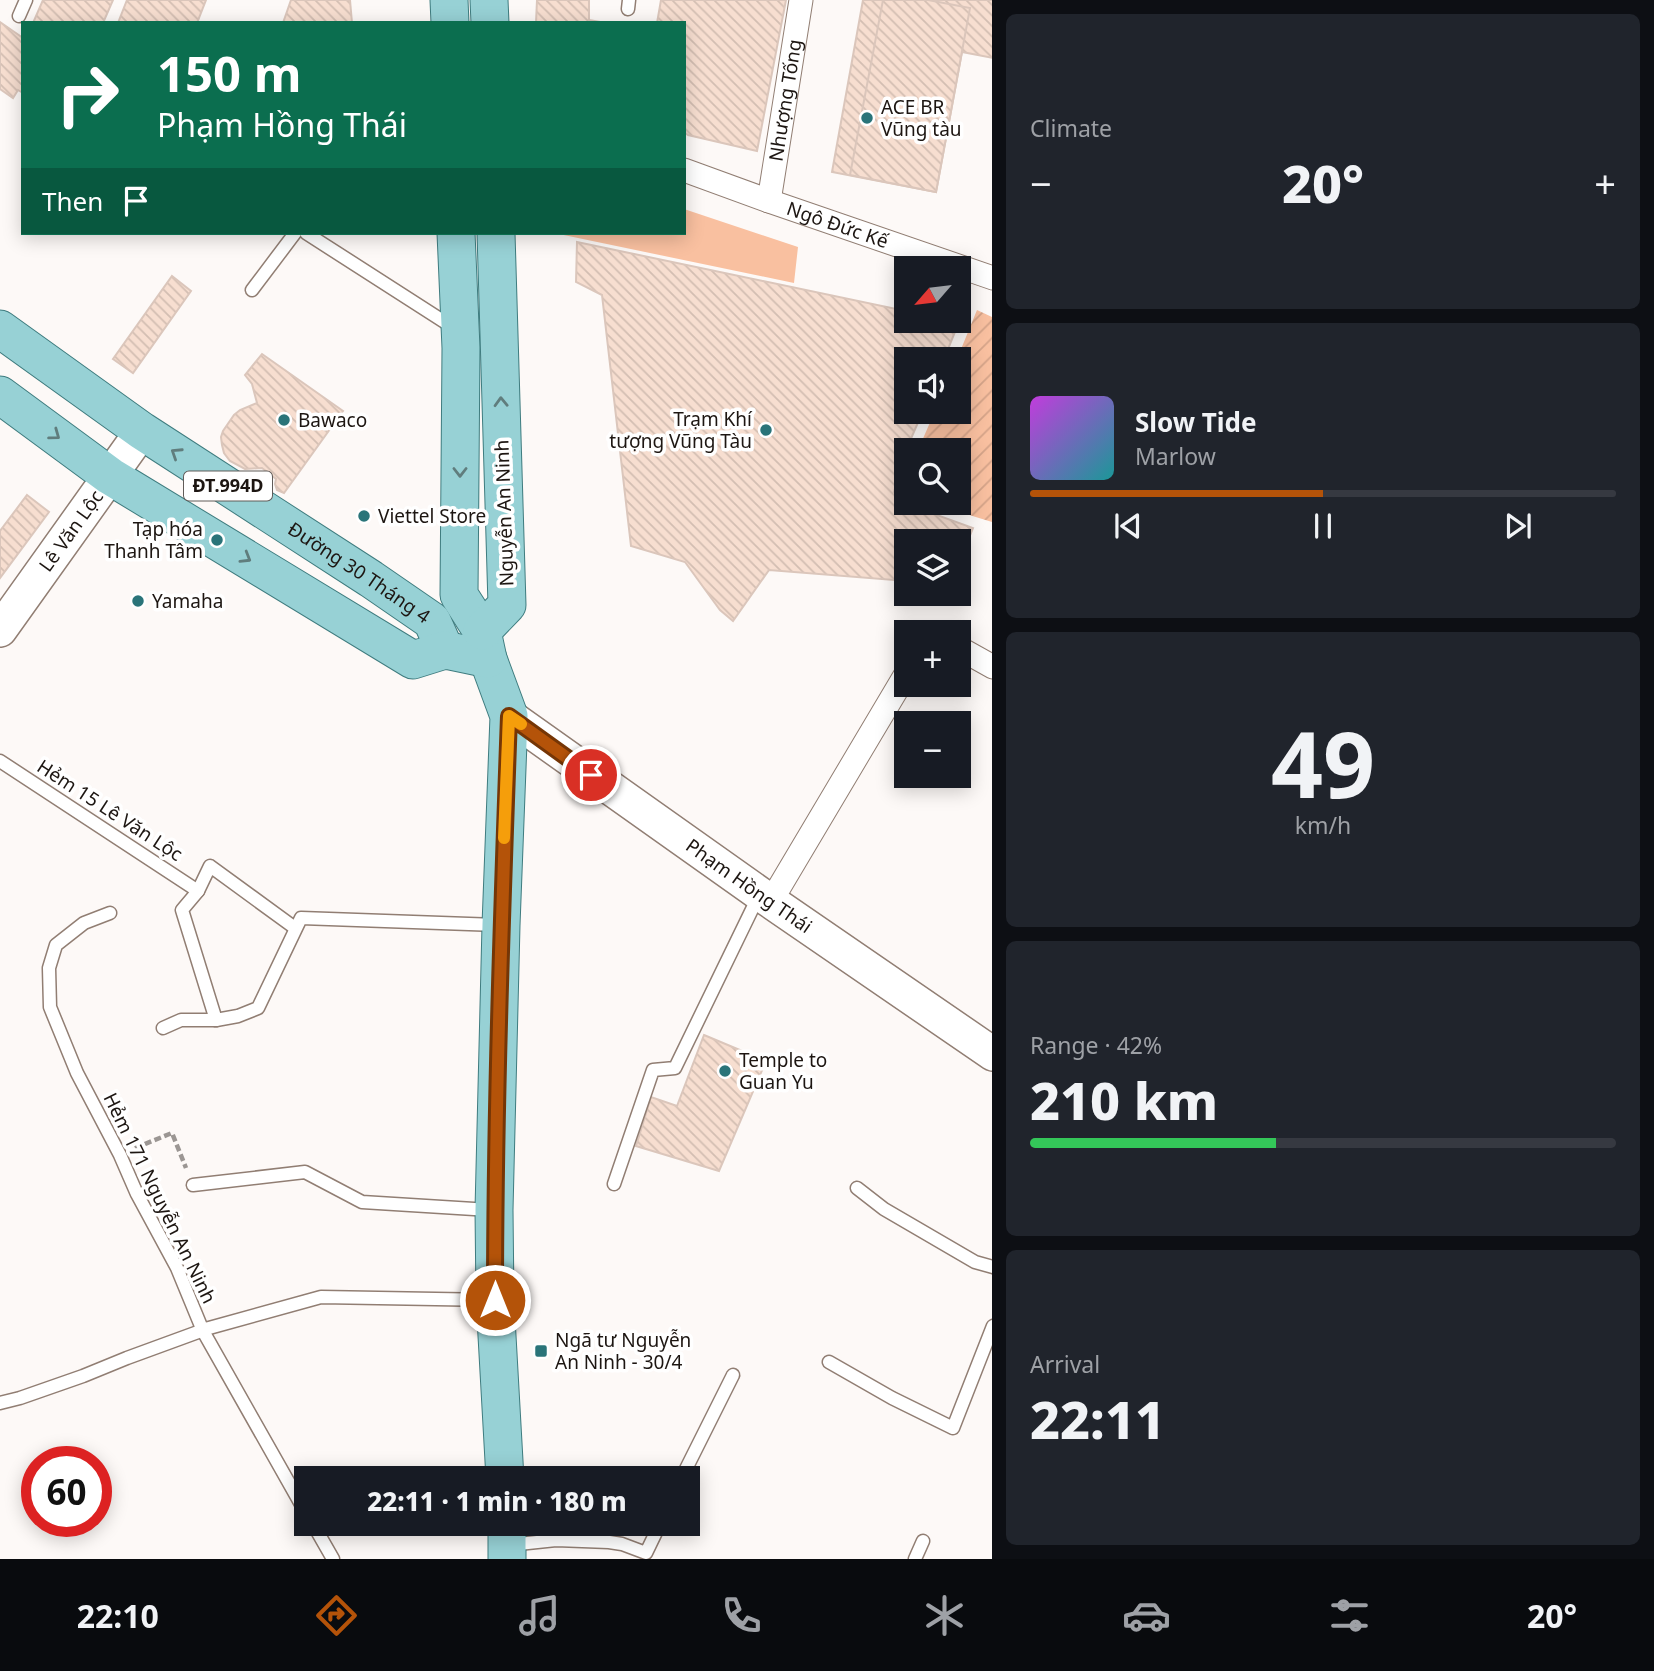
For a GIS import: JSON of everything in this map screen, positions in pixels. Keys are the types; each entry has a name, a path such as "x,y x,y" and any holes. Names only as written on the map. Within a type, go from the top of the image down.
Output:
{"main road":[{"path":"449,0 450,21"},
{"path":"489,0 490,21"},
{"path":"456,235 460,332 459,595 485,645 509,716 494,1210 495,1300 504,1466"},
{"name":"Nguyễn An Ninh","path":"485,645 507,605 496,235"},
{"name":"Đường 30 Tháng 4","path":"0,329 142,431 432,621 445,650 414,660 110,476 0,395"},
{"name":"Lê Văn Lộc","path":"0,630 142,431"},
{"path":"445,650 485,645"},
{"name":"Phạm Hồng Thái","path":"509,716 992,1054"}],"street":[{"name":"Nhượng Tống","path":"769,201 801,0"},
{"name":"Ngô Đức Kế","path":"686,171 992,278"},
{"path":"971,655 992,667"},
{"path":"765,897 894,693"}],"lane":[{"path":"19,16 26,0"},
{"path":"253,290 294,235"},
{"path":"309,235 460,332"},
{"name":"Hẻm 15 Lê Văn Lộc","path":"0,761 198,891"},
{"path":"216,1020 181,909 198,891 210,866 295,928"},
{"path":"614,1184 653,1070 675,1068 765,897"},
{"name":"Hẻm 171 Nguyễn An Ninh","path":"110,913 84,923 56,946 48,968 50,1007 77,1073 177,1268 203,1331 294,1492"},
{"path":"163,1028 181,1020 216,1020 238,1016 258,1008 301,918 501,925"},
{"path":"193,1185 305,1172 362,1202 494,1210"},
{"path":"857,1188 884,1209 975,1262 992,1267"},
{"path":"0,1402 71,1381 203,1331 321,1297 495,1300"},
{"path":"829,1362 892,1398 953,1428 992,1326"},
{"path":"688,1466 733,1375"},
{"path":"320,1536 332,1559"},
{"path":"507,1543 556,1540 609,1542 622,1544 650,1556 656,1536"},
{"path":"915,1559 923,1541"}],"path":[{"path":"120,1155 172,1133 193,1185"}],"shaded area":[{"path":"686,210 798,247 794,283 564,235 686,235"},
{"path":"977,310 992,317 992,522 969,515 971,438 923,438 929,424 971,424 971,347 962,347 968,333 971,333"}],"building":[{"path":"43,0 113,0 104,21 34,21"},
{"path":"127,0 206,0 198,21 119,21"},
{"path":"291,0 350,0 352,21 284,21"},
{"path":"537,0 589,0 589,20 595,21 536,21"},
{"path":"661,0 786,0 757,151 686,134 686,21 657,21"},
{"path":"863,0 992,0 992,58 962,52 936,192 832,172"},
{"path":"883,0 928,0 970,8 936,192 850,175"},
{"path":"0,22 21,37 21,92 18,90 13,98 0,89"},
{"name":"Trạm Khí tượng Vũng Tàu","path":"577,242 894,308 894,333 955,333 949,347 894,347 894,424 917,424 911,438 894,438 894,515 937,515 973,528 971,533 971,529 894,529 894,580 769,570 733,621 720,610 685,562 631,546 602,295 576,282"},
{"path":"172,276 191,291 133,373 113,359"},
{"name":"Bawaco","path":"262,354 343,411 284,493 277,490 276,479 262,468 245,469 230,461 222,445 223,431 234,415 257,403 252,384 245,375"},
{"path":"27,495 49,512 0,578 0,531"},
{"path":"704,1035 766,1061 719,1171 636,1146 651,1097 677,1106"}],"slow traffic":[{"path":"504,838 509,716 521,724"}],"place":[{"name":"ACE BR Vũng tàu","path":"867,118"},
{"name":"Bawaco","path":"284,420"},
{"name":"Trạm Khí tượng Vũng Tàu","path":"766,430"},
{"name":"Viettel Store","path":"364,516"},
{"name":"Tạp hóa Thanh Tâm","path":"217,540"},
{"name":"Yamaha","path":"138,601"},
{"name":"Temple to Guan Yu","path":"725,1071"},
{"name":"Ngã tư Nguyễn An Ninh - 30/4","path":"541,1351"}],"route":[{"path":"495,1300 494,1210 509,716 591,775"}]}
